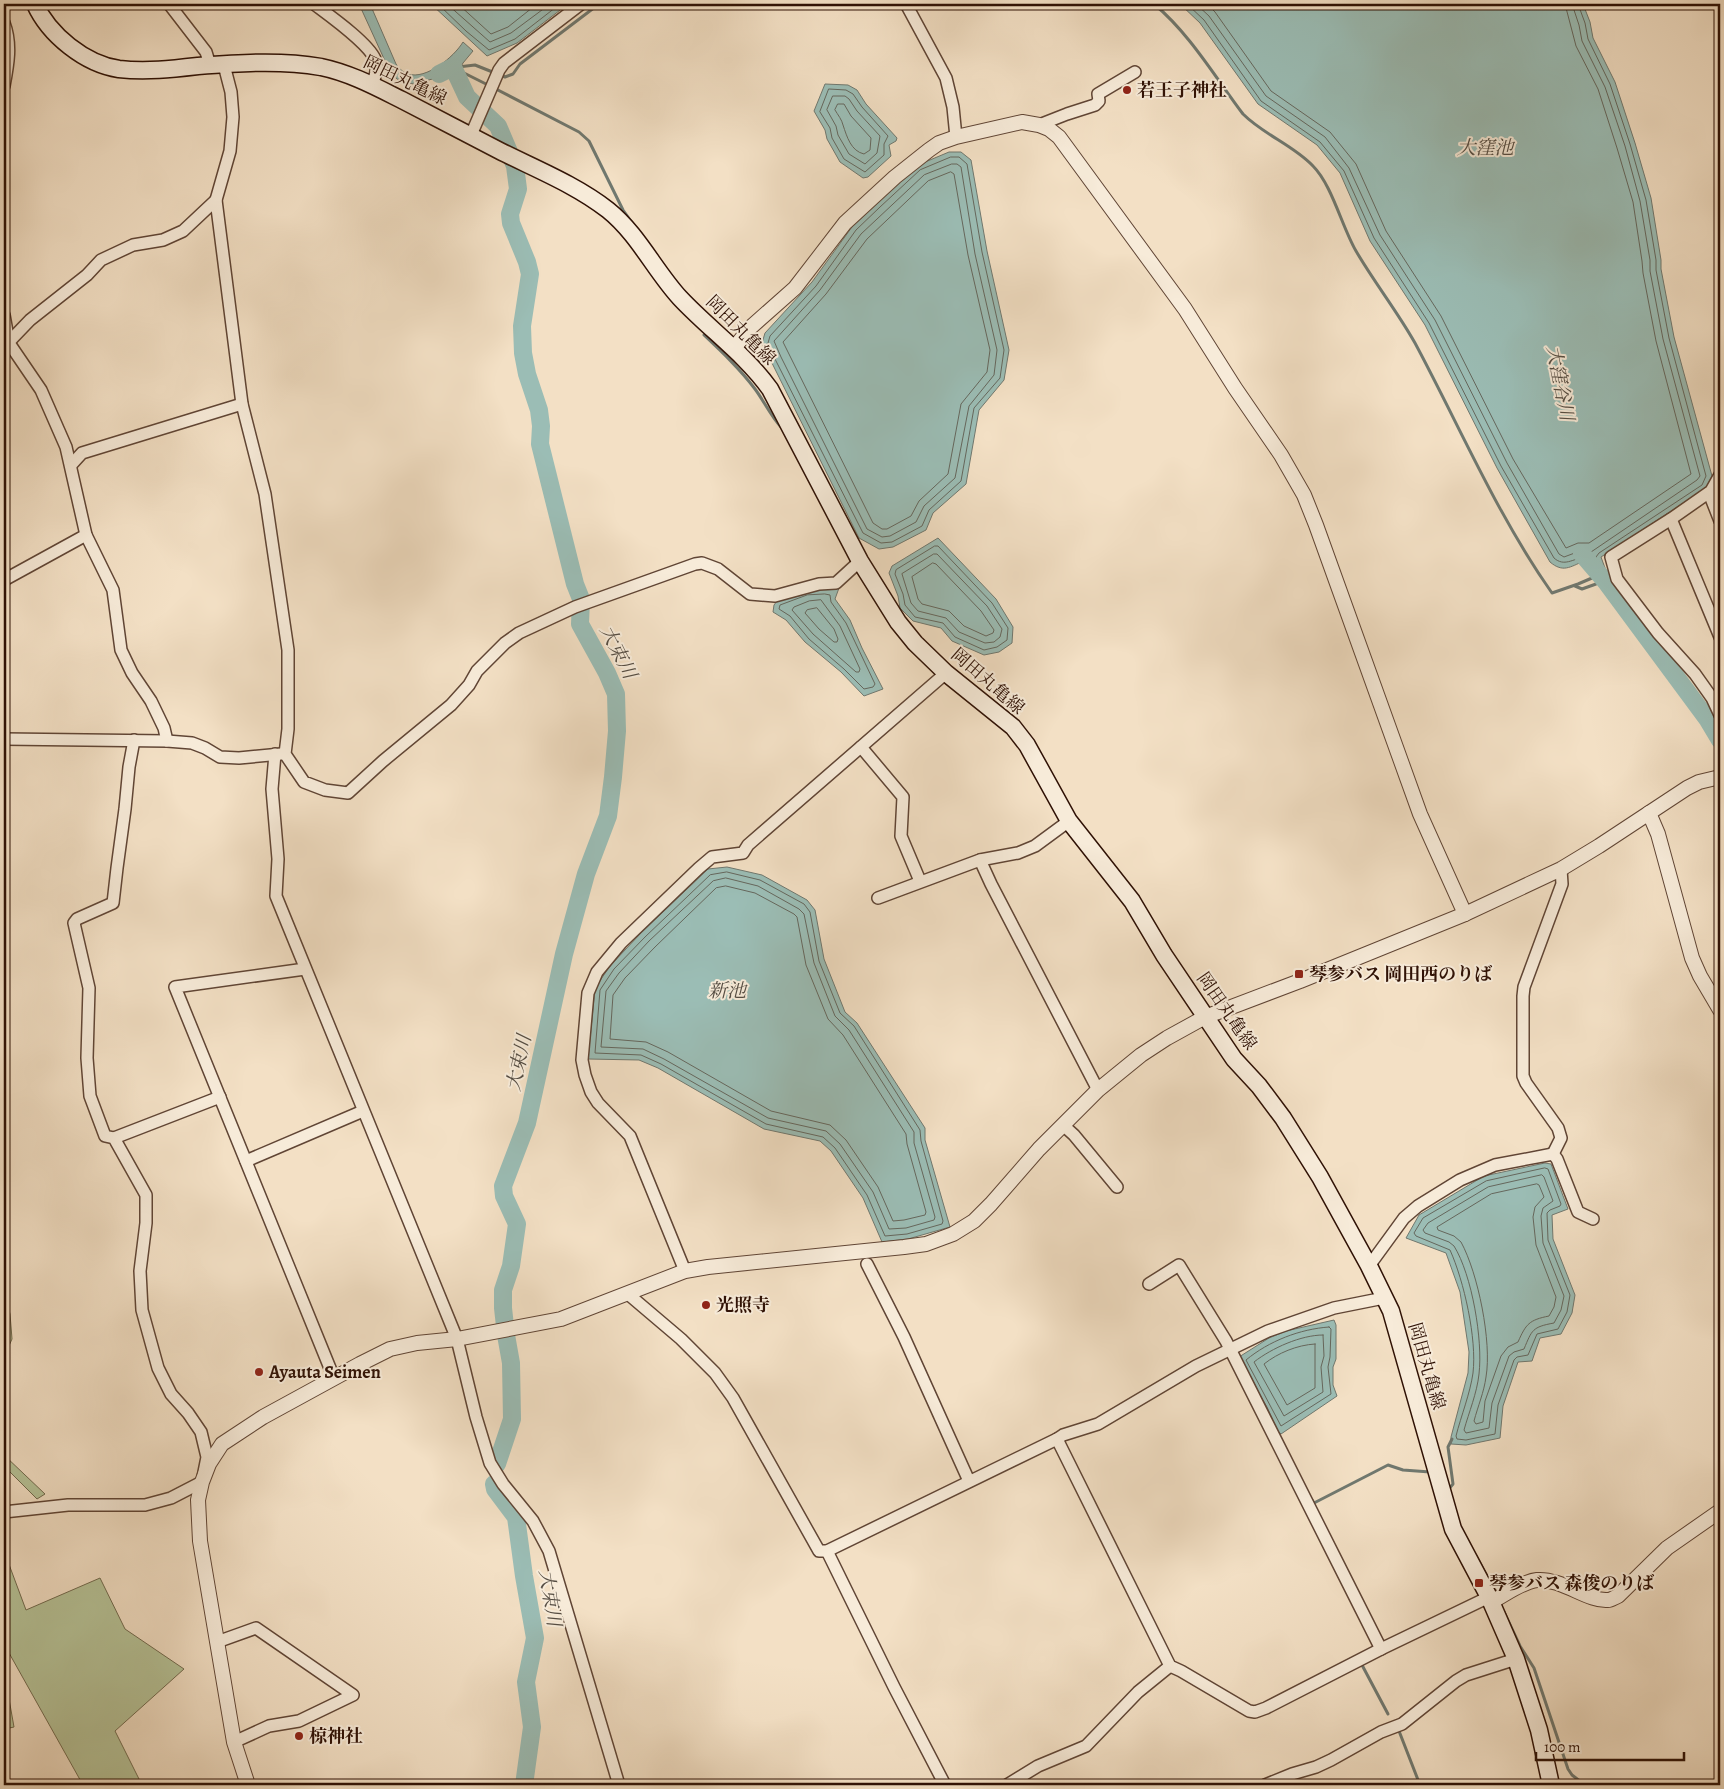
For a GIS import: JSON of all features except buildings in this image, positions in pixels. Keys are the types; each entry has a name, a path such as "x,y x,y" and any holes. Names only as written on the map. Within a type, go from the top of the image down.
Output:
{"main road":[{"name":"岡田丸亀線","path":"35,4 51,28 66,43 84,56 117,69 146,71 273,62 301,64 348,74 471,135 572,188 608,210 633,236 681,299 756,370 770,389 860,561 898,622 915,643 946,673 1013,727 1027,745 1069,821 1132,901 1164,955 1205,1017 1234,1059 1259,1086 1283,1118 1320,1177 1369,1266 1391,1311 1454,1529 1494,1599 1539,1730 1551,1785"}],"street":[{"path":"168,4 217,65 231,92 233,117 230,151 216,200 242,404 266,494 288,650 288,730 272,789 278,859 276,896 457,1339 476,1417 490,1463 502,1484 533,1521 549,1552 619,1785"},
{"path":"314,4 348,30 369,50 376,60 375,77 372,85"},
{"path":"471,135 504,63 581,4"},
{"path":"906,4 946,78 953,107 956,137"},
{"path":"4,23 8,33 9,58 4,86"},
{"path":"1039,125 1095,105 1099,101 1098,94 1135,72"},
{"path":"734,348 750,327 795,288 845,223 895,177 939,143 956,137 1022,122 1049,129 1059,137 1185,309 1235,388 1281,455 1304,495 1320,534 1420,814 1465,914"},
{"path":"6,345 30,320 87,276 101,260 133,245 163,240 183,232 216,200"},
{"path":"4,315 6,345 41,390 66,447 86,534 114,590 121,650 132,673 151,701 164,728 167,741"},
{"path":"71,465 82,453 242,404"},
{"path":"1720,475 1712,491 1611,557 1617,579 1658,633 1695,674 1712,698 1720,715"},
{"path":"1708,493 1720,521"},
{"path":"1671,519 1720,637"},
{"path":"4,580 86,534"},
{"path":"280,754 304,782 324,790 348,793 383,761 451,705 469,685 477,671 505,643 519,633 579,605 695,564 702,563 718,570 750,594 775,596 819,584 836,583 860,561"},
{"path":"685,1271 630,1136 598,1103 591,1092 585,1076 582,1060 588,993 598,972 621,943 699,868 712,857 743,853 748,846 946,673"},
{"path":"4,739 134,740 192,743 205,748 220,758 280,754"},
{"path":"134,740 129,767 114,903 77,919 74,923 89,988 87,1058 90,1096 105,1136 114,1138 220,1097"},
{"path":"861,747 903,797 901,836 920,881"},
{"path":"4,1512 68,1504 145,1505 171,1498 202,1482 209,1464 222,1444 262,1418 390,1348 457,1339 561,1319 685,1271 926,1244 953,1234 974,1221 1039,1149 1098,1090 1141,1055 1167,1038 1205,1017 1465,914 1561,869 1687,788 1699,782 1720,777"},
{"path":"1649,814 1658,834 1692,958 1720,1010"},
{"path":"878,898 980,860 1018,853 1035,846 1069,821"},
{"path":"980,860 1098,1090"},
{"path":"1553,1154 1561,1138 1558,1128 1523,1076 1523,996 1524,987 1562,884 1561,869"},
{"path":"305,969 175,987 334,1378"},
{"path":"246,1161 363,1111"},
{"path":"1063,1125 1074,1135 1117,1187"},
{"path":"114,1138 146,1195 146,1223 140,1271 142,1310 158,1368 171,1394 202,1432 207,1457 198,1500 199,1533 234,1742 248,1785"},
{"path":"1553,1154 1557,1159 1578,1212 1593,1219"},
{"path":"1369,1266 1404,1218 1418,1206 1460,1180 1495,1165 1553,1154"},
{"path":"867,1264 904,1337 969,1481"},
{"path":"1149,1284 1179,1265 1226,1341 1381,1649"},
{"path":"628,1294 681,1339 715,1373 733,1398 819,1550 827,1551 1063,1435 1098,1424 1196,1366 1268,1331 1334,1308 1384,1298"},
{"path":"1057,1439 1170,1666 1182,1671 1249,1712 1255,1712 1274,1704 1381,1649 1535,1580 1561,1584 1598,1600 1609,1600 1618,1596 1672,1544 1720,1511"},
{"path":"827,1551 945,1785"},
{"path":"217,1642 256,1628 353,1695 299,1721 269,1726 234,1742"},
{"path":"1265,1785 1316,1767 1381,1732 1402,1724 1447,1687 1466,1675 1516,1659"},
{"path":"1007,1785 1038,1766 1086,1746 1138,1692 1170,1666"}],"green space":[{"path":"4,1290 10,1314 12,1339 4,1357"},
{"path":"4,1455 45,1494 37,1499 4,1466"},
{"path":"4,1551 26,1610 100,1578 125,1629 184,1669 115,1731 142,1785 83,1785 4,1644"},
{"path":"4,1691 9,1699 14,1727 5,1729"}],"water":[{"path":"359,4 370,4 396,64 408,74 423,74 439,66 463,42 473,51 458,72 414,84 401,82 391,74"},
{"path":"431,4 568,4 517,43 487,56"},
{"name":"大窪池","path":"1180,4 1583,4 1590,22 1593,38 1615,82 1651,198 1661,269 1674,337 1712,476 1706,488 1601,557 1605,568 1591,573 1584,561 1567,568 1559,567 1550,562 1497,468 1425,325 1370,241 1340,173 1317,145 1258,104 1200,23"},
{"path":"825,84 848,85 857,90 866,104 897,138 896,141 889,145 891,156 868,177 863,178 840,162 814,111"},
{"path":"949,152 961,152 971,160 987,251 1009,350 1004,380 979,410 966,484 933,513 926,530 893,547 879,549 859,538 762,343 765,333 812,282 852,227 918,165"},
{"path":"938,538 996,599 1013,627 1012,643 999,652 984,655 952,641 941,628 913,621 900,608 898,596 889,573 892,566"},
{"path":"839,588 835,599 850,620 883,689 864,696 841,672 805,642 786,620 773,612 777,601 806,590"},
{"name":"新池","path":"727,867 762,875 807,900 815,910 824,959 845,1012 857,1023 925,1128 925,1140 950,1227 908,1239 882,1242 863,1198 831,1151 820,1141 764,1129 658,1068 639,1060 588,1059 595,988 610,966 641,933 708,869"},
{"path":"1545,1163 1551,1164 1568,1209 1552,1215 1553,1239 1575,1295 1572,1313 1561,1334 1540,1338 1532,1361 1518,1362 1503,1406 1500,1438 1466,1445 1451,1444 1451,1437 1468,1373 1469,1352 1460,1292 1446,1253 1406,1238 1419,1215 1484,1176"},
{"path":"1334,1320 1336,1325 1336,1359 1333,1367 1333,1385 1337,1396 1281,1434 1277,1430 1267,1407 1239,1357 1269,1338 1286,1331"}],"waterway":[{"path":"458,67 475,65 505,77 513,74 520,64 599,4"},
{"path":"1154,4 1191,42 1243,114 1305,159 1320,174 1356,251 1415,343 1496,502 1552,593 1599,575"},
{"name":"大束川","path":"439,74 453,67 467,97 498,126 515,166 518,189 510,214 511,223 530,274 522,326 523,353 527,374 539,410 541,426 540,444 575,584 581,599 580,624 607,673 616,694 617,731 608,816 586,874 564,954 527,1123 503,1186 504,1196 517,1224 511,1266 503,1290 503,1308 511,1363 512,1419 497,1464"},
{"path":"456,69 488,85"},
{"path":"494,88 579,132 589,141 623,210 633,224"},
{"path":"704,335 731,361 749,382 781,427"},
{"name":"大窪谷川","path":"1582,554 1606,582 1708,720 1720,740"},
{"path":"1575,586 1582,589 1596,584 1599,575"},
{"path":"1448,1490 1453,1484 1448,1447 1452,1439"},
{"path":"1312,1500 1314,1503 1388,1465 1403,1470 1430,1472 1430,1474"},
{"name":"大束川","path":"494,1484 495,1489 516,1517 535,1638 526,1682 532,1727 524,1785"},
{"path":"1476,1556 1497,1595"},
{"path":"1504,1612 1520,1646 1534,1668 1568,1769 1572,1775 1585,1785"},
{"path":"1362,1665 1388,1714"},
{"path":"1399,1731 1420,1785"}],"place":[{"name":"若王子神社","path":"1127,90"},
{"name":"琴参バス 岡田西のりば","path":"1299,974"},
{"name":"光照寺","path":"706,1305"},
{"name":"Ayauta Seimen","path":"259,1372"},
{"name":"琴参バス 森俊のりば","path":"1479,1583"},
{"name":"椋神社","path":"299,1736"}]}
